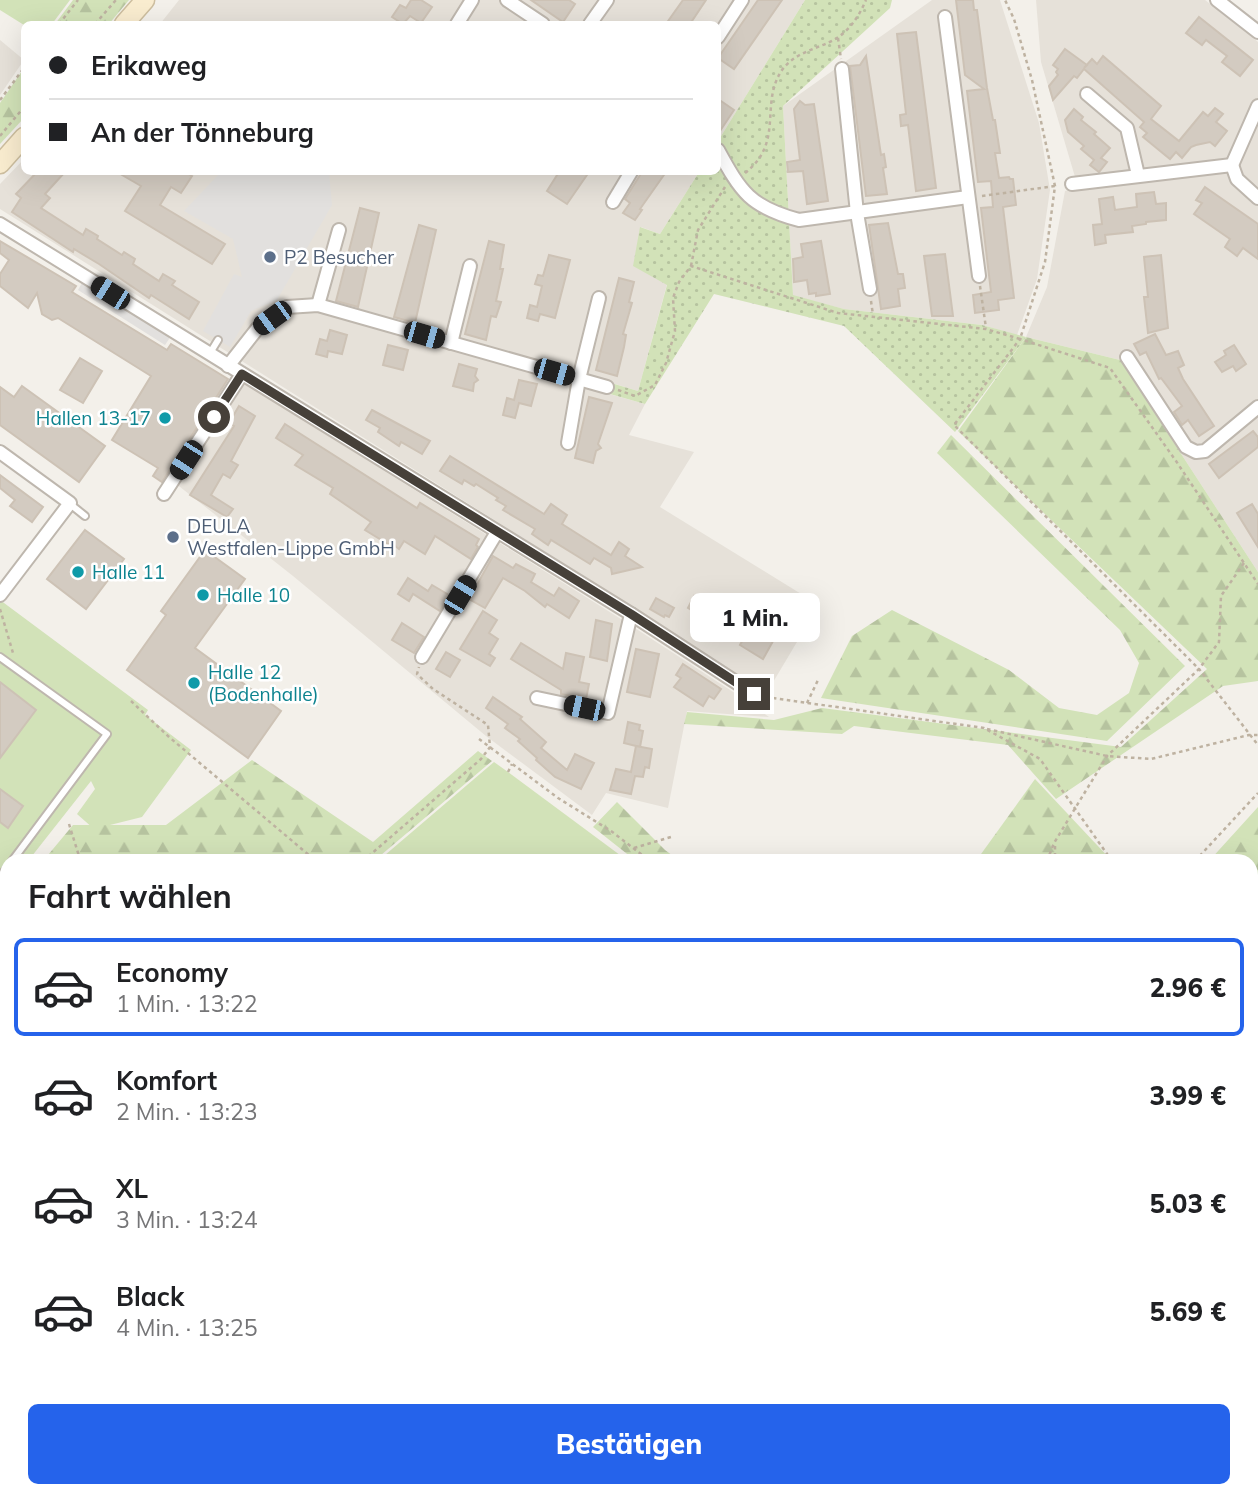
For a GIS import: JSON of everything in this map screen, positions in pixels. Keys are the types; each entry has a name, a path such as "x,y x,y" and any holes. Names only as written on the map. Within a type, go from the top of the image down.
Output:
{"street":[{"path":"127,21 145,0"},
{"path":"459,21 472,0"},
{"path":"507,0 539,21"},
{"path":"592,21 607,0"},
{"path":"721,32 742,0"},
{"path":"1217,0 1258,32"},
{"path":"945,17 979,276"},
{"path":"842,69 857,213 870,289"},
{"path":"1087,94 1127,128 1138,175"},
{"path":"1258,106 1232,165 1237,179 1258,198"},
{"path":"0,164 21,141"},
{"path":"721,155 742,191 755,202 778,214 799,220 968,197"},
{"path":"1072,184 1232,165"},
{"path":"613,202 629,175"},
{"path":"0,224 631,614 754,694"},
{"path":"318,305 339,230"},
{"path":"451,343 470,266"},
{"path":"568,443 579,379 599,298"},
{"path":"228,366 257,329 287,307 318,305 607,387"},
{"path":"1127,357 1186,447 1196,452 1205,451 1258,407"},
{"path":"164,494 242,374"},
{"path":"0,452 70,503 0,595"},
{"path":"422,657 497,532"},
{"path":"537,698 608,713 631,614"}],"lane":[{"path":"209,355 218,340"},
{"path":"70,503 85,516"},
{"path":"0,657 107,734 17,854"}],"path":[{"path":"61,21 78,0"},
{"path":"98,21 116,0"},
{"path":"607,387 635,396 655,385 666,363 675,331 673,298 679,282 691,266 698,230 722,190 752,167 767,144 772,98 782,70 797,56 838,37 858,18 866,0"},
{"path":"1005,0 1014,19 1032,80 1055,186 1045,262 1020,339 954,425 1199,669 1258,745"},
{"path":"838,37 842,69"},
{"path":"0,100 21,72"},
{"path":"0,136 21,111"},
{"path":"968,197 1072,184"},
{"path":"691,266 838,313 986,329 1110,368 1258,584"},
{"path":"979,276 986,329"},
{"path":"1050,854 1107,756 1199,669 1219,642 1221,596 1244,563"},
{"path":"0,609 18,670"},
{"path":"371,854 481,759 490,747 488,725 433,689 417,674 422,657"},
{"path":"807,703 819,678"},
{"path":"754,694 984,728 1107,756 1151,759 1258,735"},
{"path":"131,701 169,737 308,854"},
{"path":"984,728 1040,759 1107,854"},
{"path":"479,739 558,798 641,854"},
{"path":"508,772 512,764"},
{"path":"1201,854 1258,793"},
{"path":"69,824 78,854"},
{"path":"634,848 671,837"},
{"path":"1054,843 1055,854"}],"shaded area":[{"path":"179,0 805,0 721,136 721,21 162,21"},
{"path":"932,0 1000,0 1039,123 1050,190 1037,279 1017,335 982,325 844,309 793,296 783,106"},
{"path":"1036,0 1205,0 1258,42 1258,572 1120,360 1026,337 1047,287 1065,191 1078,187 1041,62"},
{"path":"0,40 21,58 21,64 0,95"},
{"path":"21,162 21,175 697,175 660,234 641,227 667,284 638,391 579,373 577,385 645,404 629,435 694,452 660,507 819,605 766,694 628,604 0,209 0,184"},
{"name":"P2 Besucher","path":"218,175 329,175 332,205 277,300 251,311 230,347 203,331 234,274 242,277 233,239 184,211"},
{"path":"83,281 171,336 165,345 78,290"},
{"path":"242,382 621,619 769,717 687,711 668,808 606,793 592,815 486,736 293,576 175,483"}],"green space":[{"path":"0,0 70,0 54,21 21,21 21,23 0,10"},
{"path":"73,0 129,0 112,21 57,21"},
{"path":"805,0 892,0 890,8 783,106 793,295 844,309 982,325 1026,337 955,432 844,326 714,294 645,404 589,388 591,377 638,391 667,285 633,266 640,227 660,234 697,175 721,175 721,136"},
{"path":"21,72 21,121 0,144 0,103"},
{"path":"1026,337 1120,360 1258,572 1258,681 1223,686 1056,799 1008,745 854,726 842,734 684,724 687,712 774,720 822,708 1121,747 1207,669 958,431"},
{"path":"951,435 1185,666 1107,741 821,698 852,636 892,610 1009,670 1059,708 1097,715 1129,693 1139,663 1120,630 937,453"},
{"path":"0,600 148,710 145,715 191,750 142,817 94,829 77,814 95,789 91,781 34,854 0,854"},
{"path":"478,751 492,761 382,854 49,854 73,825 166,825 252,760 373,842"},
{"path":"494,762 619,854 386,854"},
{"path":"1035,779 1105,854 981,854"},
{"path":"617,802 670,854 627,854 593,827"},
{"path":"1258,807 1258,854 1215,854"}],"building":[{"path":"411,0 421,0 432,7 422,21 410,16 406,21 392,17 400,5 406,8"},
{"path":"531,0 569,0 575,4 562,21"},
{"path":"683,0 706,0 692,21 668,21"},
{"path":"758,0 782,0 734,69 721,60 721,54"},
{"path":"956,0 973,0 974,10 977,10 987,88 1000,153 995,153 999,178 1013,179 1016,205 1003,207 1014,298 998,300 999,310 975,313 973,295 991,292 981,208 993,207 991,181 978,182 967,91 984,89 965,75"},
{"path":"1199,17 1253,60 1240,76 1222,62 1227,56 1206,40 1202,45 1186,33"},
{"path":"916,32 936,188 916,191 908,125 901,126 900,115 906,114 897,34"},
{"path":"1065,49 1087,65 1092,59 1097,64 1103,56 1161,106 1151,119 1179,141 1203,112 1208,116 1215,108 1223,114 1216,122 1227,131 1215,146 1210,142 1196,145 1182,158 1176,152 1170,159 1143,137 1147,133 1140,127 1144,122 1084,69 1077,78 1074,76 1053,100 1049,86 1058,75 1058,69 1053,65"},
{"path":"866,56 881,155 884,154 886,167 883,168 887,194 866,196 850,66 860,65"},
{"path":"721,101 734,110 721,130"},
{"path":"800,101 805,105 814,104 828,201 807,204 803,171 788,172 787,162 800,160 794,109"},
{"path":"1074,109 1083,117 1081,120 1110,148 1101,158 1107,162 1099,172 1090,165 1094,160 1081,149 1084,146 1068,132 1065,120"},
{"path":"34,175 62,175 45,194 50,198 41,208 83,235 86,229 122,255 124,252 135,259 133,264 159,281 163,274 175,281 172,285 199,302 189,319 151,295 149,298 99,264 74,249 73,252 12,212 21,198 16,194"},
{"path":"122,175 192,176 181,193 171,187 160,205 225,244 212,264 125,211 141,186"},
{"path":"557,175 587,175 567,204 547,191"},
{"path":"640,175 664,175 635,220 623,213 630,203 625,199"},
{"path":"1205,187 1258,224 1258,259 1243,248 1237,256 1225,247 1230,239 1194,214 1202,203 1196,200"},
{"path":"1154,192 1156,204 1166,203 1166,220 1132,226 1133,232 1105,235 1106,243 1095,245 1093,225 1102,224 1099,199 1113,197 1115,210 1137,207 1136,194"},
{"path":"360,208 379,213 358,307 336,301"},
{"path":"888,223 898,274 903,274 905,288 898,289 900,306 881,309 869,225"},
{"path":"419,225 436,230 415,323 394,317"},
{"path":"0,241 76,286 72,292 167,350 171,344 228,379 162,482 153,476 158,468 112,440 151,376 58,318 52,320 42,314 37,293 28,308 0,286 0,274 9,260 0,253"},
{"path":"489,241 504,245 500,269 503,269 496,301 501,302 496,317 491,316 486,340 465,334"},
{"path":"821,241 830,294 816,296 816,293 809,294 807,280 794,282 793,259 803,257 801,244"},
{"path":"945,254 953,316 932,316 924,256"},
{"path":"549,255 570,260 555,318 540,314 538,321 527,318 530,305 537,307 542,286 535,284 538,275 543,276"},
{"path":"1161,255 1168,328 1148,333 1144,297 1148,297 1144,257"},
{"path":"619,278 634,282 617,376 596,370"},
{"path":"330,330 347,335 342,354 328,351 327,357 316,354 320,339 327,341"},
{"path":"1155,334 1166,355 1178,351 1184,365 1178,368 1183,379 1214,426 1199,436 1188,420 1182,425 1174,412 1182,406 1161,378 1159,379 1146,352 1140,355 1134,344"},
{"path":"388,345 408,350 403,370 383,365"},
{"path":"1234,345 1246,364 1236,371 1233,366 1222,372 1215,362 1226,355 1224,351"},
{"path":"80,358 102,371 83,403 60,390"},
{"path":"459,364 477,369 475,376 478,380 474,383 473,391 453,386"},
{"path":"519,380 537,384 531,406 519,403 515,418 503,415 507,398 514,400"},
{"path":"22,386 105,446 79,482 0,425 0,387 14,397"},
{"path":"589,397 612,403 598,444 601,448 596,451 593,463 575,458"},
{"path":"239,406 255,416 231,461 238,465 230,478 223,474 211,495 233,509 227,517 190,495 234,426 229,423"},
{"path":"372,410 430,441 422,454 401,442 399,446 378,432 380,428 366,420"},
{"path":"285,424 417,508 420,503 479,539 471,559 435,536 425,554 404,541 399,549 394,545 393,547 365,530 371,522 330,494 333,488 295,465 303,455 276,438"},
{"path":"1253,431 1258,437 1258,447 1219,478 1209,464"},
{"path":"450,456 544,514 551,504 567,515 562,524 611,555 619,542 629,549 625,556 642,567 612,574 611,568 594,558 590,564 551,540 548,545 532,534 535,529 503,510 506,506 496,500 498,498 476,484 474,486 464,480 462,484 440,471"},
{"path":"0,475 43,507 32,522 10,506 15,500 0,488"},
{"path":"1252,504 1258,514 1258,547 1237,513"},
{"name":"Halle 11","path":"85,530 124,559 86,609 47,579"},
{"path":"205,550 245,579 195,648 281,711 248,758 127,670 166,615 161,611"},
{"path":"493,556 513,568 516,564 535,574 531,582 554,596 559,588 579,601 569,618 547,604 545,607 503,578 485,608 469,599"},
{"path":"408,578 428,591 432,585 449,595 440,611 413,594 409,601 398,594"},
{"path":"694,596 712,607 719,597 732,605 717,629 688,608"},
{"path":"656,598 674,608 669,617 650,609"},
{"path":"483,611 497,620 489,633 498,639 489,654 495,658 490,666 460,649"},
{"path":"596,620 612,624 607,661 590,657"},
{"path":"402,623 424,637 414,653 392,640"},
{"path":"750,627 773,641 763,659 740,645"},
{"path":"521,643 563,669 566,653 584,657 579,682 589,684 586,699 561,694 561,690 511,659"},
{"path":"636,649 659,654 650,697 627,692"},
{"path":"446,652 460,660 450,677 436,669"},
{"path":"683,664 721,689 714,699 709,696 703,706 674,687 681,678 676,675"},
{"path":"0,682 36,710 0,758"},
{"path":"493,697 522,717 520,719 546,742 541,748 567,770 575,754 594,763 581,789 555,777 518,741 520,739 505,728 508,724 486,708"},
{"path":"628,722 640,725 639,730 643,731 640,747 624,743"},
{"path":"636,746 652,749 649,768 645,767 643,777 635,776 631,794 610,790 616,769 631,772"},
{"path":"0,789 23,806 8,828 0,822"}],"place":[{"name":"P2 Besucher","path":"270,257"},
{"name":"Hallen 13-17","path":"165,418"},
{"name":"DEULA Westfalen-Lippe GmbH","path":"173,537"},
{"name":"Halle 11","path":"78,572"},
{"name":"Halle 10","path":"203,595"},
{"name":"Halle 12 (Bodenhalle)","path":"194,683"}],"route":[{"path":"214,417 242,374 631,614 754,694"}]}
